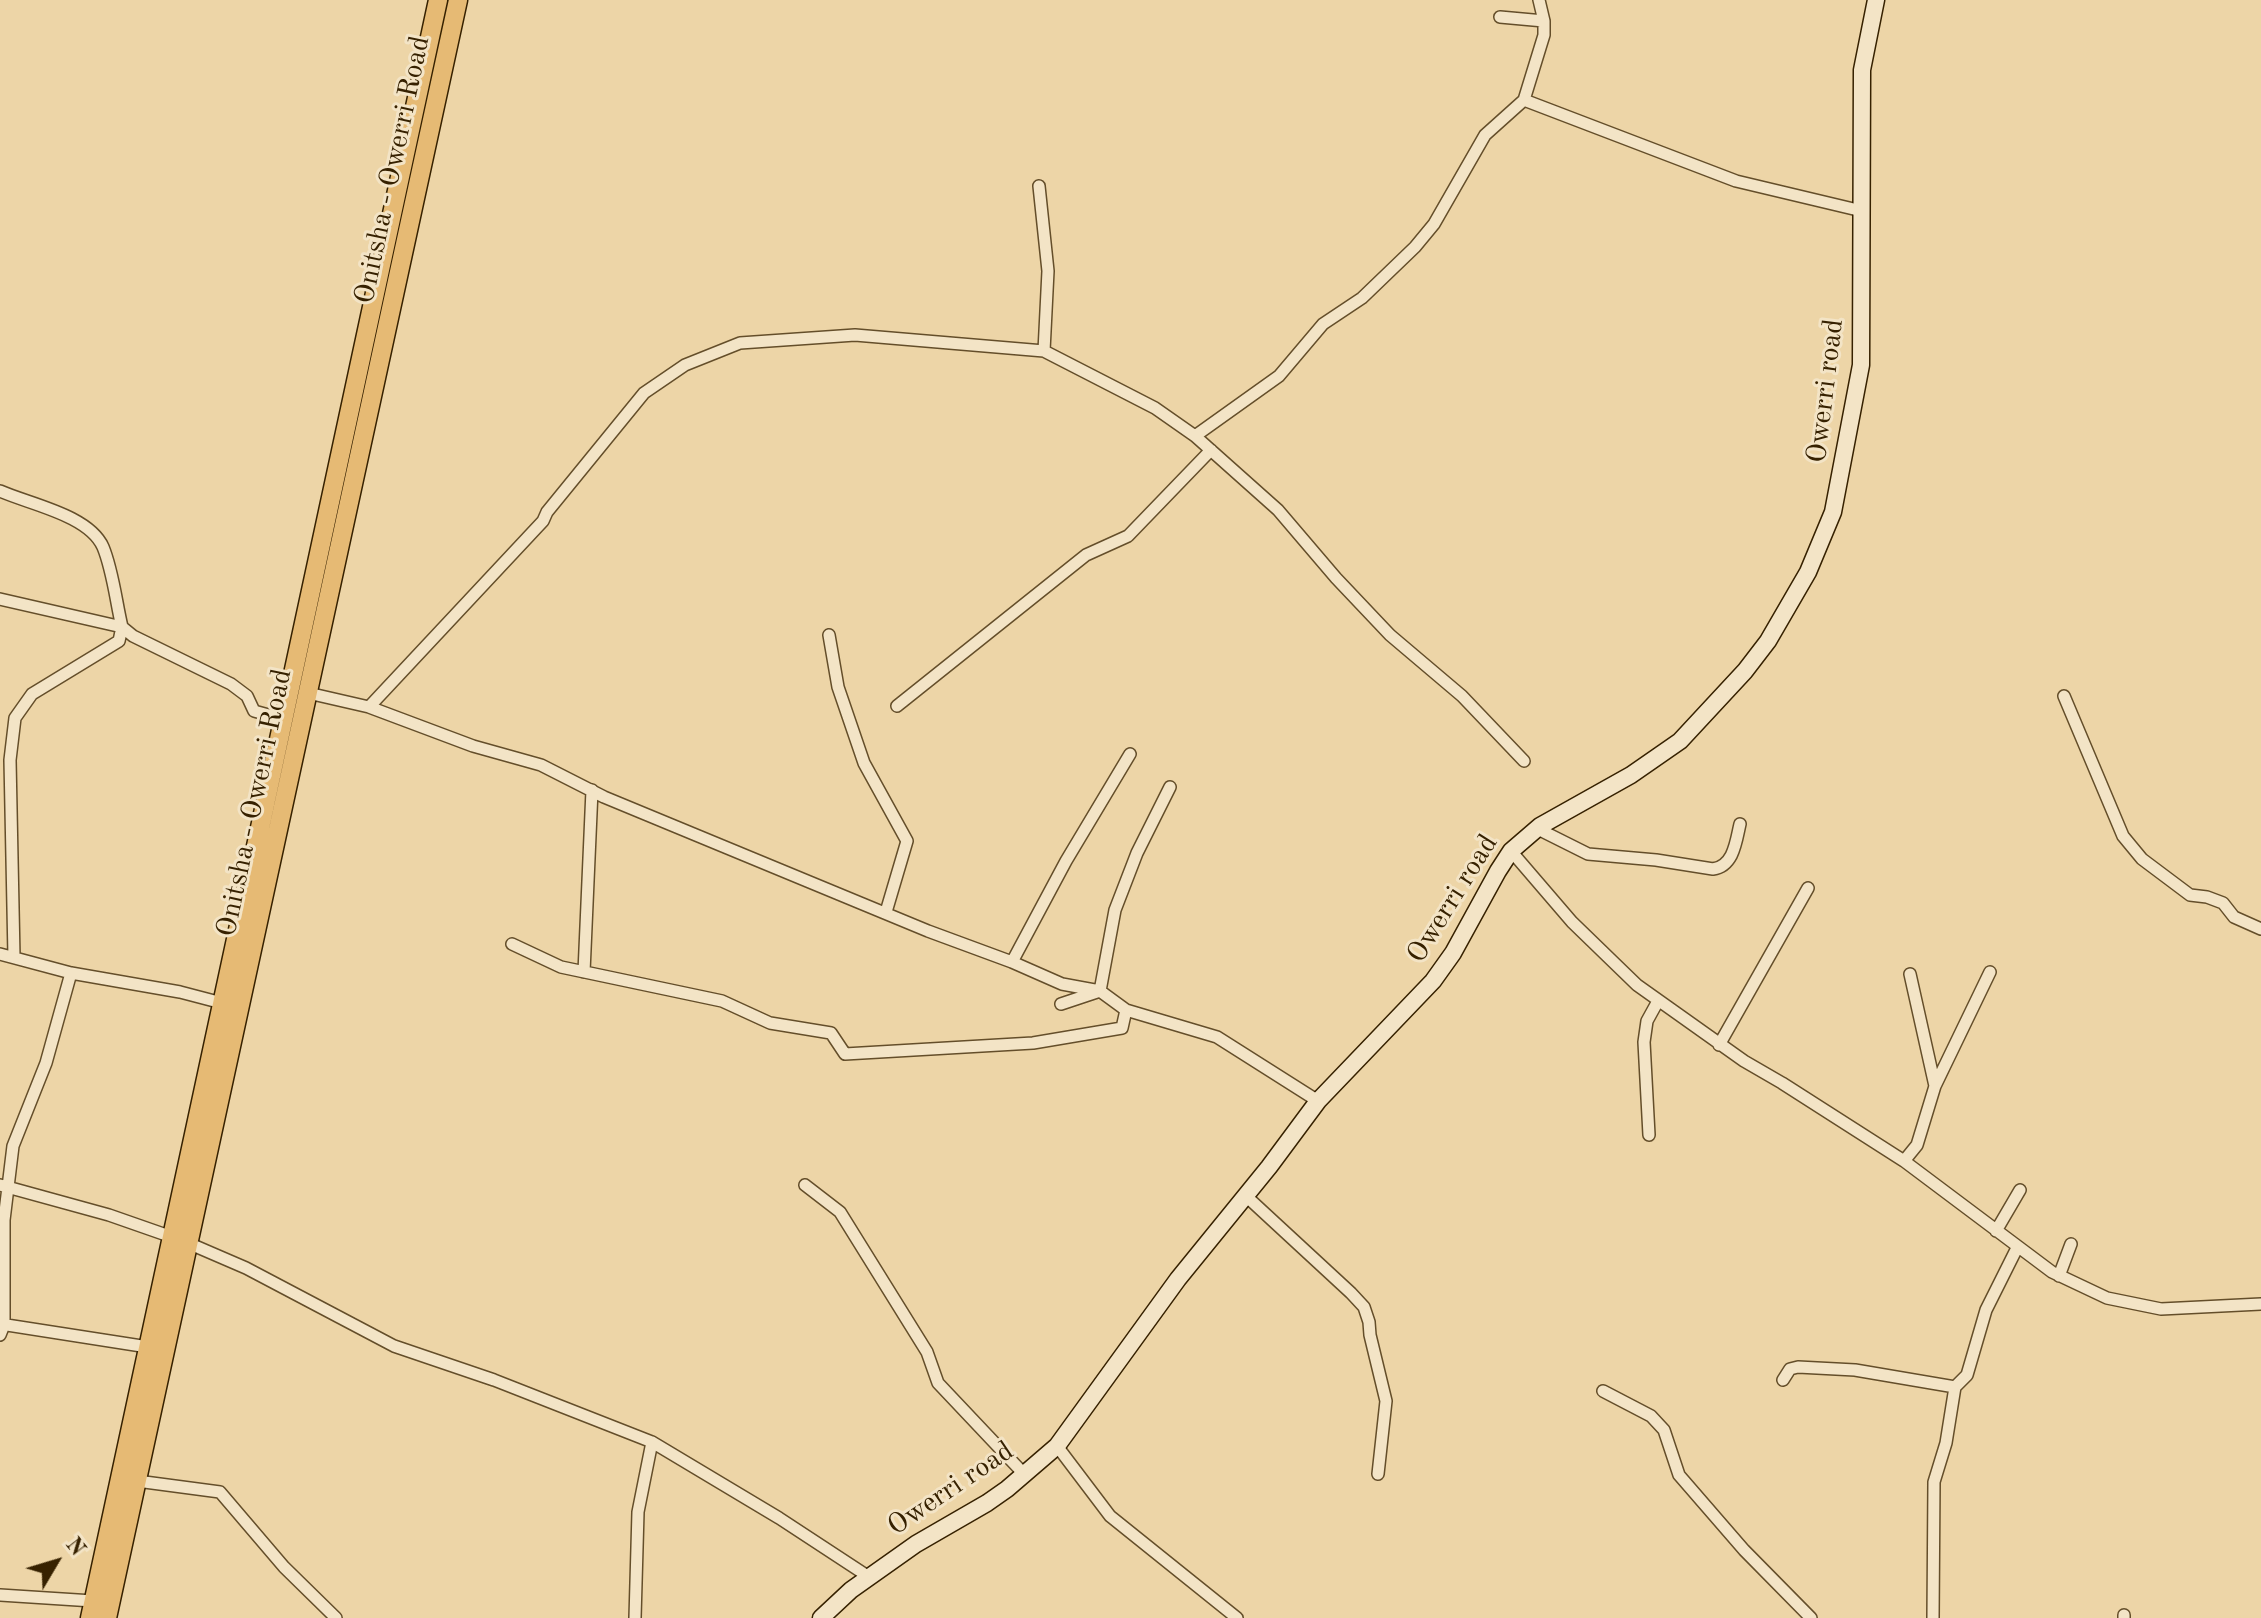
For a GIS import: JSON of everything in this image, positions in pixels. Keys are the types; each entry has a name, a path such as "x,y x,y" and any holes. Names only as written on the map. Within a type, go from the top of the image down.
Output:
{"highway":[{"name":"Onitsha - Owerri Road","path":"107,1618 137,1481 222,1003 438,0"},
{"name":"Onitsha - Owerri Road","path":"92,1610 148,1347 180,1240 308,693 458,0"}],"main road":[{"name":"Owerri road","path":"821,1618 851,1590 916,1544 987,1503 1057,1446 1178,1279 1318,1101 1433,981 1453,953 1511,851 1536,828 1631,775 1680,741 1745,671 1768,641 1808,572 1833,512 1861,365 1862,70 1876,0"}],"street":[{"path":"1195,436 1279,376 1323,324 1362,298 1415,247 1434,224 1485,135 1524,100 1544,35 1539,0"},
{"path":"1500,17 1544,21"},
{"path":"1524,100 1736,181 1862,211"},
{"path":"1039,186 1048,271 1044,351"},
{"path":"369,707 543,521 547,512 644,393 685,365 740,343 855,335 1044,351 1155,408 1195,436 1278,510 1390,635 1462,696 1524,761"},
{"path":"897,706 1086,555 1128,536 1211,450"},
{"path":"0,491 59,513 86,528 102,545 122,627 119,641 32,694 15,718 10,760 14,957"},
{"path":"0,599 122,627 133,636 231,684 247,696 254,711 283,719"},
{"path":"829,635 838,687 864,763 907,841 886,912"},
{"path":"308,693 369,707 473,746 541,765 618,803 928,931 1062,984 1100,991 1126,1010 1217,1037 1318,1101"},
{"path":"2064,696 2123,836 2142,859 2190,895 2223,903 2234,917 2261,929"},
{"path":"1012,962 1066,861 1130,754"},
{"path":"1100,991 1115,910 1137,853 1170,787"},
{"path":"584,972 592,790"},
{"path":"1536,828 1588,854 1713,869 1727,862 1734,849 1740,824"},
{"path":"1511,851 1572,922 1637,985 1719,1045 1904,1161 2017,1248 2059,1276 2107,1298 2161,1309 2261,1304"},
{"path":"1719,1045 1808,888"},
{"path":"512,944 561,967 722,1001 770,1023 831,1033 845,1054 1033,1043 1122,1028 1126,1010"},
{"path":"0,954 71,973 180,992 222,1003"},
{"path":"1904,1161 1917,1145 1935,1086 1990,972"},
{"path":"71,973 46,1063 13,1146 4,1186 1,1328 148,1347"},
{"path":"1910,974 1935,1086"},
{"path":"1061,1004 1100,991"},
{"path":"1649,1135 1644,1042 1647,1021 1658,1001"},
{"path":"805,1185 840,1212 927,1352 938,1383 1024,1474"},
{"path":"4,1186 109,1215 180,1240 246,1268 394,1346 494,1380 652,1442 779,1518 869,1577"},
{"path":"1996,1231 2020,1190"},
{"path":"1246,1196 1364,1307 1386,1401 1378,1474"},
{"path":"2059,1276 2071,1244"},
{"path":"1933,1618 1934,1482 1946,1443 1955,1387 1967,1375 1986,1310 2017,1248"},
{"path":"1783,1380 1790,1369 1798,1367 1855,1370 1955,1387"},
{"path":"1603,1391 1651,1416 1664,1430 1679,1475 1744,1550 1811,1618"},
{"path":"635,1618 638,1512 652,1442"},
{"path":"1057,1446 1110,1516 1237,1618"},
{"path":"137,1481 220,1492 284,1567 336,1618"},
{"path":"0,1595 92,1610"}]}
